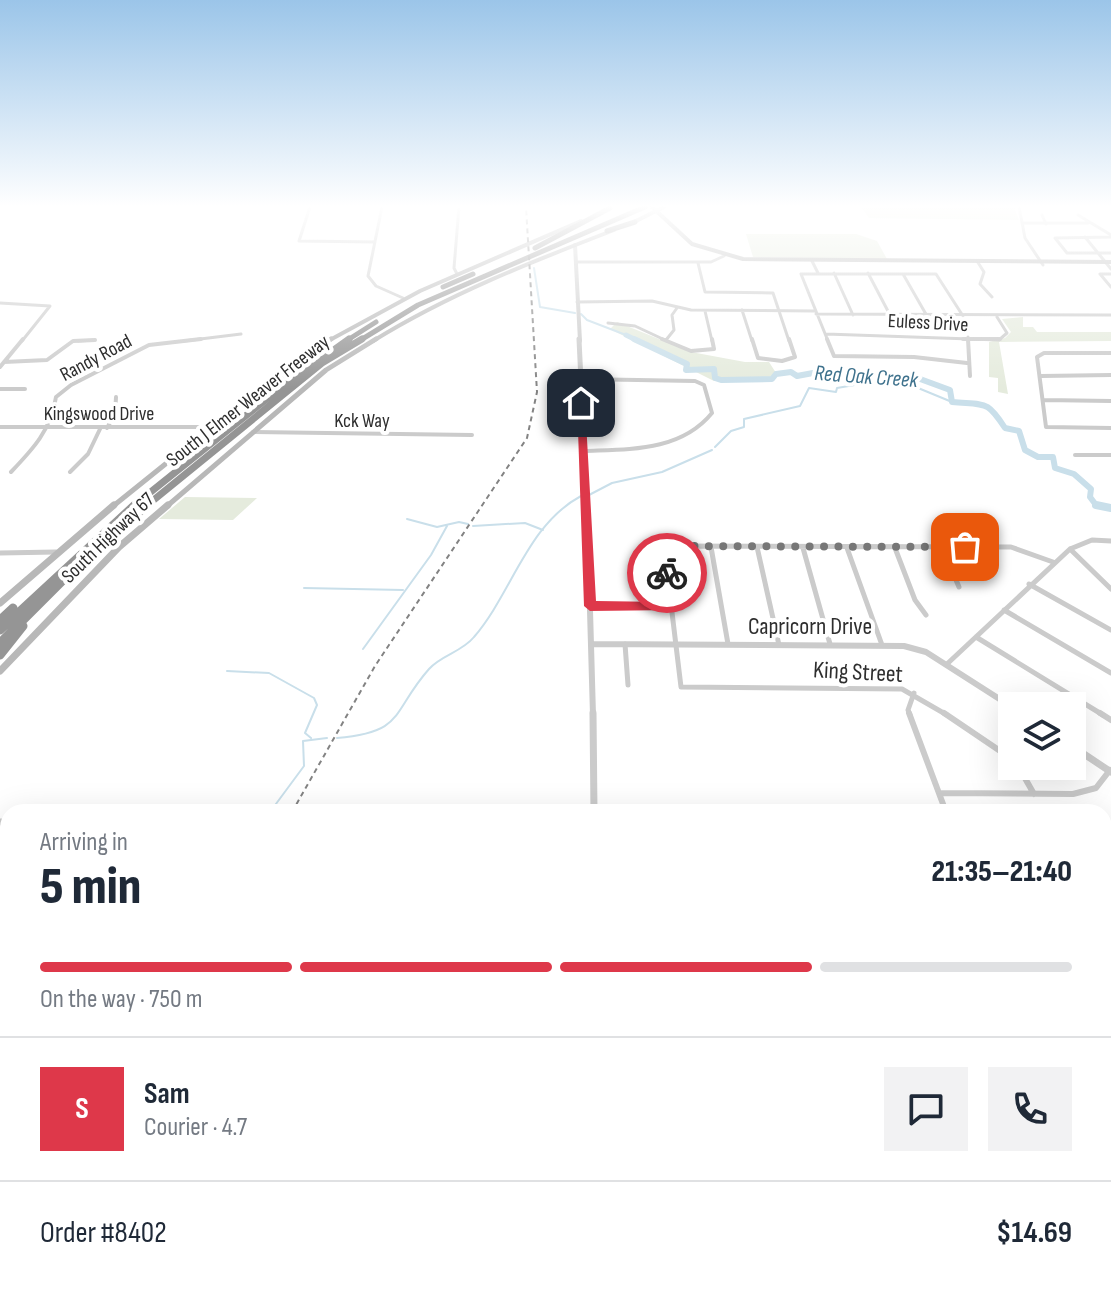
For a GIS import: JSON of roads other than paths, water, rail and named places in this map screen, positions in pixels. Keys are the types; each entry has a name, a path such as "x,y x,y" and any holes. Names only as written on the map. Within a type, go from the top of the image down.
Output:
{"highway":[{"name":"South J Elmer Weaver Freeway","path":"0,630 44,584 117,518 246,413 361,330 432,292 490,268"},
{"name":"South J Elmer Weaver Freeway","path":"0,643 67,576 322,363 418,305 503,268"},
{"path":"247,399 321,351 361,330"},
{"path":"0,655 67,576"},
{"path":"0,620 44,584"}],"main road":[{"name":"South Highway 67","path":"0,603 201,431 214,426 336,335 403,298 472,268"},
{"name":"South Highway 67","path":"0,671 119,547 326,370 397,325 516,268"}],"street":[{"path":"372,268 370,279 403,298"},
{"path":"454,268 457,274"},
{"path":"577,268 592,644 594,804"},
{"path":"699,268 705,292 773,293 795,357 782,361 760,359 755,354 742,310"},
{"path":"815,268 818,273"},
{"path":"919,268 922,274"},
{"path":"982,268 984,272 980,284 992,297"},
{"path":"1107,268 1100,274 1111,287"},
{"path":"834,273 853,315"},
{"path":"868,273 890,315"},
{"path":"963,316 936,274 801,274 834,356 914,357 967,363"},
{"path":"902,274 927,316"},
{"path":"577,302 652,301 705,311 853,315 1111,315"},
{"path":"0,367 49,304 2,305"},
{"path":"666,340 674,330 672,315 677,308"},
{"path":"608,323 627,322 695,352 712,351 705,311"},
{"name":"Euless Drive","path":"826,334 968,337 993,341 1004,338 1007,333 997,317"},
{"name":"Randy Road","path":"11,472 32,454 53,418 53,401 64,389 144,348 241,334"},
{"path":"968,337 970,376"},
{"path":"4,362 47,360 73,341 95,340"},
{"path":"1111,353 1039,354 1037,357 1044,400 1042,420 1046,427 1111,428"},
{"path":"1041,376 1111,375"},
{"path":"580,379 695,381 706,391 710,418 650,450 583,451"},
{"path":"0,389 25,389"},
{"path":"107,428 115,414 116,397"},
{"path":"1044,400 1111,401"},
{"name":"Kingswood Drive","path":"0,427 201,431"},
{"path":"70,472 88,454 100,429"},
{"name":"Kck Way","path":"252,432 472,435"},
{"path":"1075,455 1111,455"},
{"path":"947,664 1029,584 1070,549 1092,540 1111,541"},
{"path":"677,644 664,546 1011,547 1053,562"},
{"path":"711,547 728,644"},
{"path":"757,547 779,645"},
{"path":"942,547 959,587"},
{"path":"803,548 830,644"},
{"path":"847,548 882,645"},
{"path":"895,548 915,600 926,615"},
{"path":"1070,549 1111,589"},
{"path":"0,553 56,552"},
{"path":"1029,584 1111,630"},
{"path":"590,606 672,606"},
{"path":"1004,610 1111,673"},
{"path":"975,637 1111,720"},
{"name":"Capricorn Drive","path":"592,644 882,645 926,652 998,698"},
{"path":"625,644 628,685"},
{"name":"King Street","path":"677,644 681,687 878,687 914,693 998,750"},
{"path":"914,693 908,710 943,804"},
{"path":"939,793 1073,794 1096,788 1111,771 1086,755"},
{"path":"1026,780 1034,794"}],"waterway":[{"name":"Red Oak Creek","path":"534,268 540,307 575,313"},
{"name":"Red Oak Creek","path":"581,314 587,320 626,335"},
{"name":"Red Oak Creek","path":"626,335 634,339"},
{"name":"Red Oak Creek","path":"634,339 687,364 686,370 714,369 715,378 721,380 772,379 776,374 791,372 797,376 813,373 912,376 950,390 952,402 989,408 1005,428 1019,431 1025,450 1038,457 1053,457 1055,468 1074,474 1091,489 1090,497 1096,505 1111,508"},
{"name":"Red Oak Creek","path":"634,339 638,341"},
{"path":"715,447 731,431 744,427 744,419 800,406 809,388 836,392 837,388 878,381 889,387 906,383 952,402"},
{"path":"589,495 612,483 662,472 712,450"},
{"path":"542,530 562,509 581,496"},
{"path":"407,519 437,527 459,522 468,524"},
{"path":"473,526 525,523 542,530"},
{"path":"363,649 431,555 447,526"},
{"path":"337,738 375,731 386,725 429,669 474,637 542,530"},
{"path":"304,588 403,590"},
{"path":"227,671 269,673 314,698 317,705 305,733 311,738"},
{"path":"276,804 304,766 303,741 327,738"}],"railway":[{"path":"297,804 375,666 527,438 537,392 530,268"}]}
